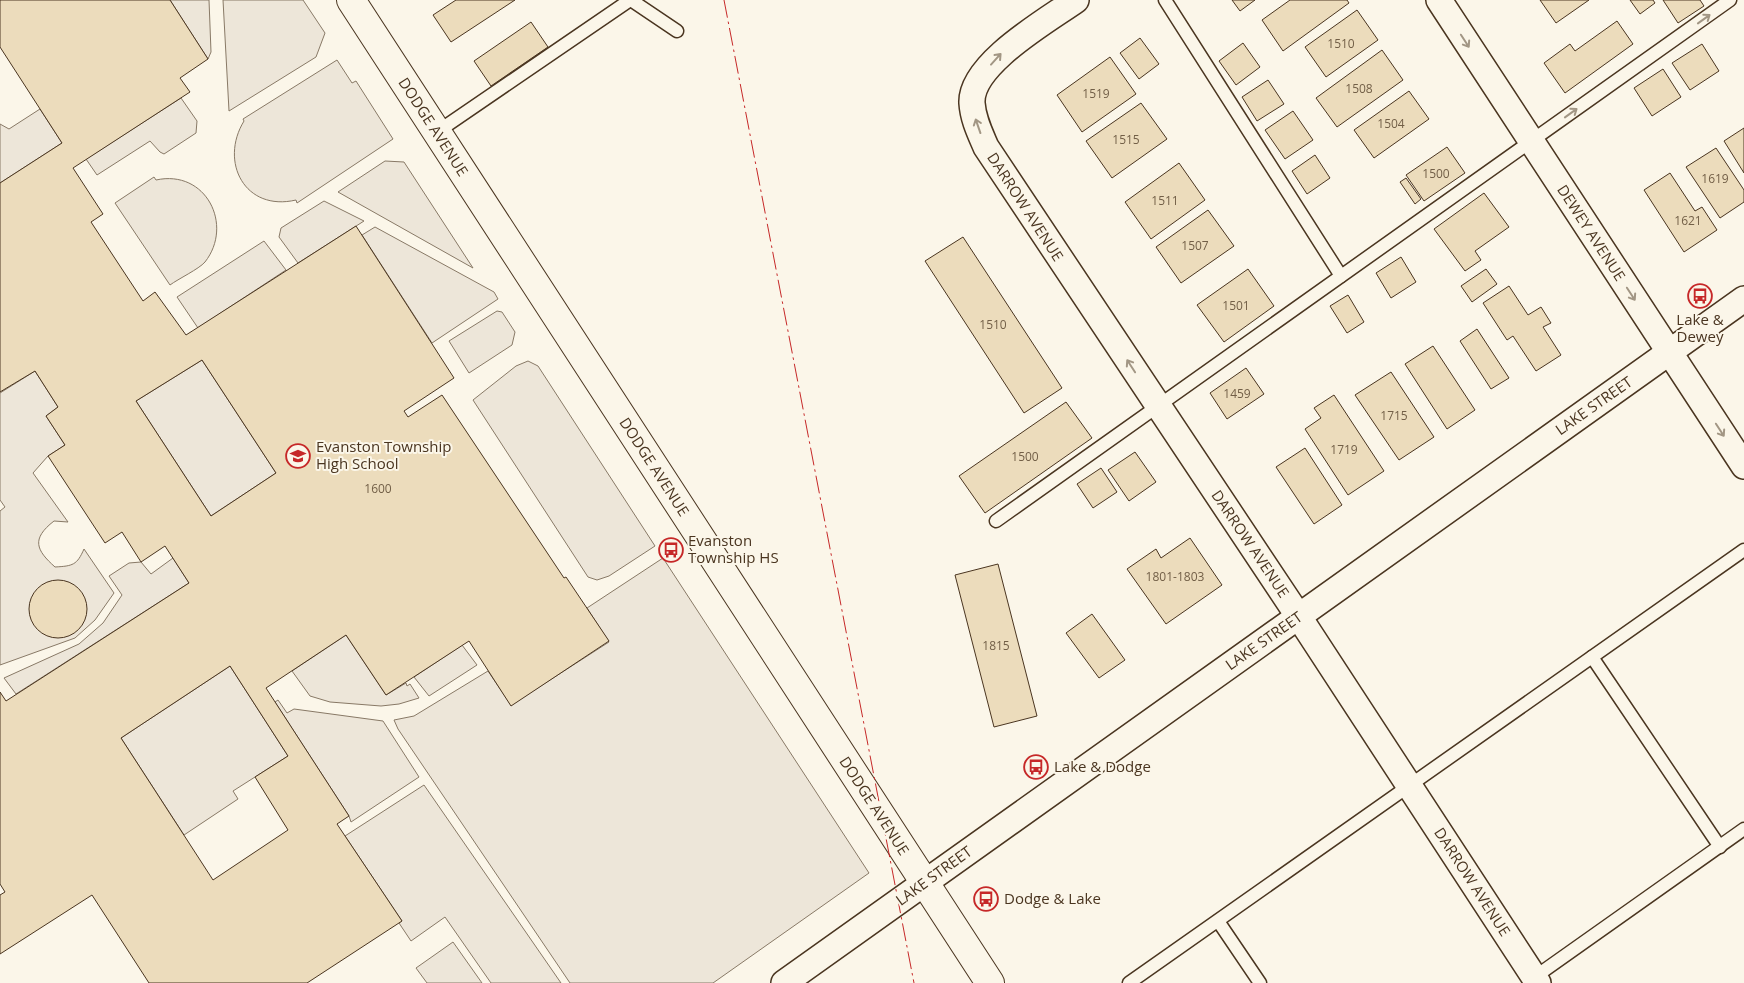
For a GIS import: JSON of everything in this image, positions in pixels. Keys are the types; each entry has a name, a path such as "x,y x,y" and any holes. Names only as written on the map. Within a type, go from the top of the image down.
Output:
{"main road":[{"name":"DODGE AVENUE","path":"351,0 990,983"}],"street":[{"name":"DARROW AVENUE","path":"1076,0 1002,52 982,75 972,101 976,123 986,147 1299,616 1533,981"},
{"name":"DEWEY AVENUE","path":"1439,0 1744,466"},
{"name":"LAKE STREET","path":"784,983 1744,299"}],"lane":[{"path":"437,132 631,0 677,31"},
{"path":"1165,0 1341,276"},
{"path":"996,521 1532,142 1724,2"},
{"path":"1130,983 1744,550"},
{"path":"1592,657 1720,846"},
{"path":"1533,981 1744,829"},
{"path":"1218,921 1260,983"}],"shaded area":[{"path":"170,0 209,0 211,52 208,59"},
{"path":"223,0 303,0 325,33 316,57 229,111"},
{"path":"337,60 352,83 356,81 393,139 297,203 296,200 278,202 263,198 251,191 242,180 236,167 234,152 243,119"},
{"path":"181,98 197,121 196,133 164,154 150,141 97,175 86,159"},
{"path":"40,109 62,143 0,183 0,124 9,129"},
{"path":"385,161 404,162 473,268 338,192"},
{"path":"154,177 156,180 174,179 189,183 201,191 210,203 215,217 217,232 213,247 205,262 170,285 115,203"},
{"path":"324,201 364,221 298,263 279,237 281,228"},
{"path":"375,227 494,292 498,299 432,343 362,235"},
{"path":"264,241 286,270 198,328 177,297"},
{"path":"497,311 502,312 515,332 512,345 469,373 449,341"},
{"path":"202,360 276,473 211,516 136,401"},
{"path":"528,361 538,366 655,546 609,576 597,580 588,577 473,400 516,366"},
{"path":"35,371 58,407 46,416 65,445 48,456 33,473 68,522 54,521 47,527 39,539 40,550 55,567 74,564 84,549 114,593 95,620 75,638 0,665 0,511 5,507 0,500 0,393"},
{"path":"173,558 189,583 16,694 4,678 79,644 103,623 122,595 109,576 129,563 141,562 151,574"},
{"path":"663,558 869,873 713,983 570,983 398,729 394,720 414,716 488,671 511,705 609,642 587,608"},
{"path":"346,635 386,695 406,683 407,686 410,684 419,698 399,704 381,706 330,702 310,696 292,671"},
{"path":"462,645 477,665 429,696 414,677"},
{"path":"230,666 288,756 233,791 238,799 184,835 121,738"},
{"path":"278,700 287,713 294,709 383,721 419,777 351,822 349,816 275,702"},
{"path":"424,785 561,983 491,983 445,917 411,941 399,923 402,921 345,836"},
{"path":"453,942 482,983 427,983 416,968"}],"building":[{"name":"Evanston Township High School","path":"0,0 170,0 208,59 180,78 190,92 73,168 103,214 91,222 143,301 155,292 186,335 356,226 454,378 404,411 408,417 442,395 564,578 566,577 609,641 511,706 469,641 386,695 346,635 266,688 349,816 337,824 402,921 307,983 149,983 92,895 0,954 0,895 5,892 0,884 0,692 6,701 189,583 165,546 141,562 122,532 105,543 48,456 65,445 46,416 58,407 35,371 0,392 0,183 62,143 0,47","holes":["202,360 276,473 211,516 136,401","230,666 288,756 255,777 288,830 213,880 121,738"]},
{"path":"456,0 515,0 451,42 433,15"},
{"path":"1232,0 1255,0 1240,11"},
{"path":"1290,0 1347,0 1349,3 1283,51 1262,20"},
{"path":"1540,0 1589,0 1556,23"},
{"path":"1630,0 1653,0 1655,3 1640,14"},
{"path":"1663,0 1700,0 1704,6 1678,23"},
{"path":"1357,10 1378,40 1326,77 1305,47"},
{"path":"1617,21 1633,44 1565,93 1544,63 1570,44 1575,51"},
{"path":"531,22 548,47 491,86 474,61"},
{"path":"1140,38 1159,64 1139,79 1120,53"},
{"path":"1243,43 1260,67 1236,85 1219,61"},
{"path":"1702,44 1719,71 1690,90 1672,63"},
{"path":"1382,50 1403,80 1337,127 1316,98"},
{"path":"1110,57 1136,94 1082,132 1057,95"},
{"path":"1663,69 1681,97 1652,116 1634,88"},
{"path":"1268,80 1284,104 1257,121 1242,97"},
{"path":"1409,91 1429,119 1374,158 1354,130"},
{"path":"1141,103 1167,139 1112,178 1086,141"},
{"path":"1293,111 1313,140 1285,159 1265,130"},
{"path":"1744,128 1744,173 1724,141"},
{"path":"1447,147 1465,173 1424,201 1406,175"},
{"path":"1716,148 1744,190 1744,202 1720,218 1686,167"},
{"path":"1315,155 1330,178 1307,194 1292,171"},
{"path":"1179,163 1205,200 1151,239 1125,202"},
{"path":"1670,173 1695,211 1702,207 1717,230 1684,252 1644,190"},
{"path":"1406,178 1421,199 1415,204 1400,182"},
{"path":"1484,193 1509,227 1475,251 1481,260 1465,271 1434,229"},
{"path":"1208,210 1234,246 1181,283 1156,247"},
{"path":"963,237 1062,388 1024,413 925,261"},
{"path":"1401,257 1416,282 1391,298 1376,273"},
{"path":"1248,269 1274,306 1224,342 1197,305"},
{"path":"1486,269 1497,284 1472,302 1461,286"},
{"path":"1509,286 1528,315 1541,307 1551,323 1543,327 1561,355 1536,371 1513,336 1507,340 1483,303"},
{"path":"1348,295 1364,322 1347,333 1330,306"},
{"path":"1477,329 1509,378 1491,389 1460,341"},
{"path":"1433,346 1475,410 1447,429 1405,364"},
{"path":"1246,368 1264,394 1227,419 1210,393"},
{"path":"1391,372 1434,437 1399,460 1355,395"},
{"path":"1334,395 1384,471 1348,495 1305,429 1321,418 1314,408"},
{"path":"1066,402 1092,438 985,513 959,476"},
{"path":"1305,448 1342,505 1314,524 1276,467"},
{"path":"1135,452 1156,482 1129,501 1108,470"},
{"path":"1101,468 1117,492 1093,508 1077,484"},
{"path":"1190,538 1222,585 1166,624 1127,569 1156,549 1161,558"},
{"path":"998,564 1037,716 994,727 955,575"},
{"path":"58,580 74,585 82,593 87,609 82,625 74,633 58,638 42,633 34,625 29,609 34,593 42,585"},
{"path":"1092,614 1125,660 1099,678 1066,633"}],"power":[{"path":"724,0 914,983"}],"place":[{"name":"Lake & Dewey","path":"1700,296"},
{"name":"Evanston Township High School","path":"298,456"},
{"name":"Evanston Township HS","path":"671,550"},
{"name":"Lake & Dodge","path":"1036,767"},
{"name":"Dodge & Lake","path":"986,899"}]}
